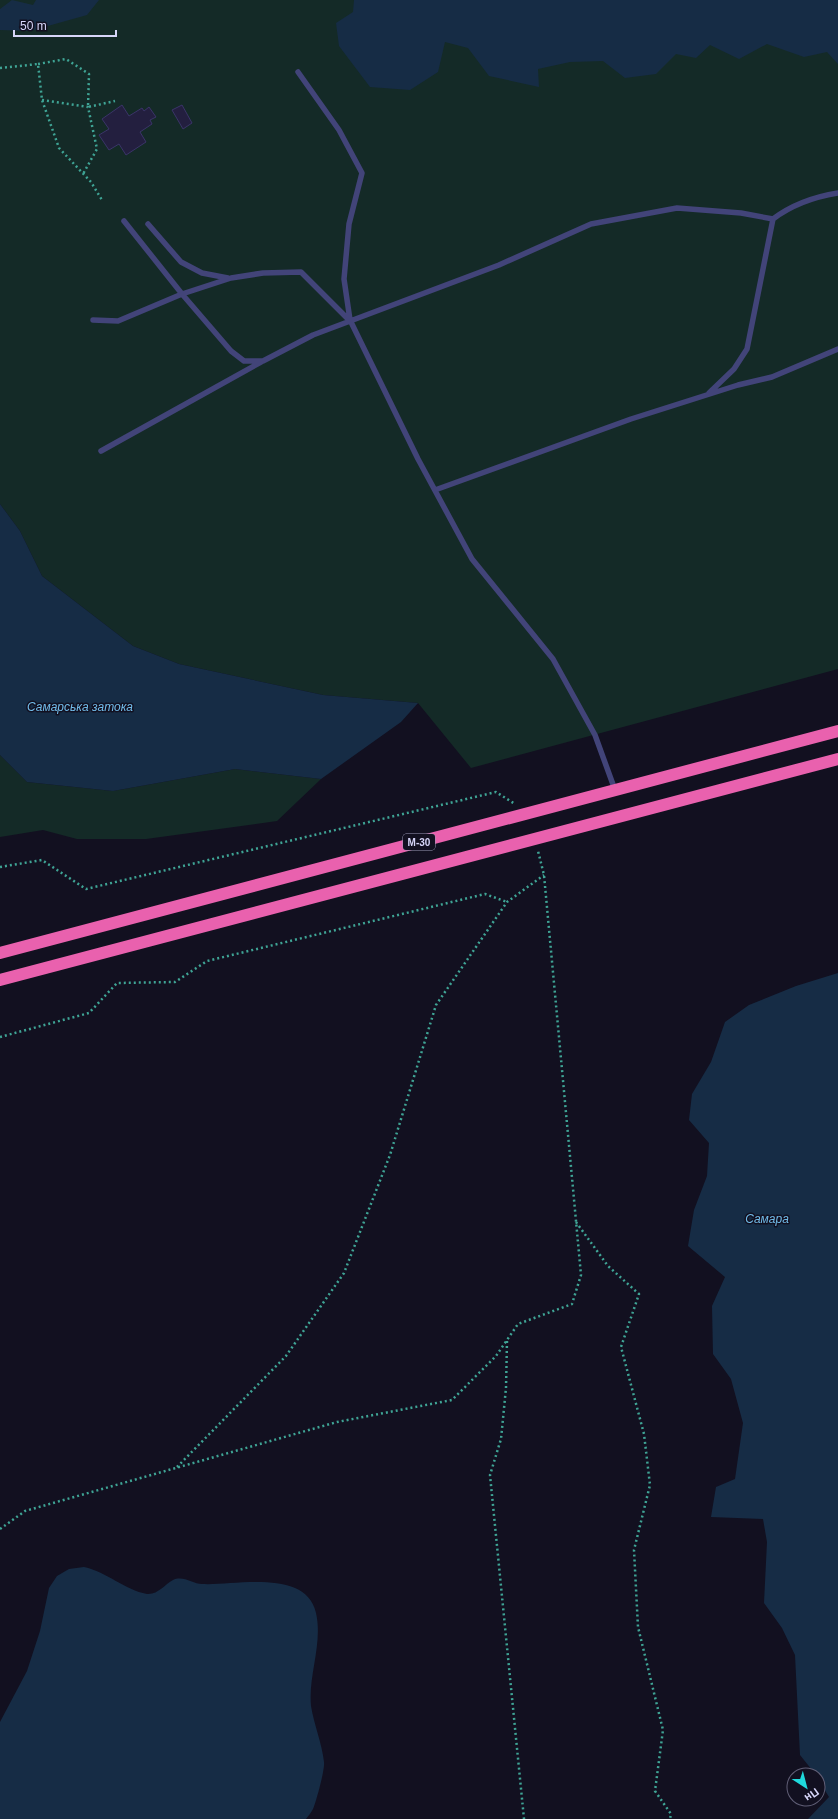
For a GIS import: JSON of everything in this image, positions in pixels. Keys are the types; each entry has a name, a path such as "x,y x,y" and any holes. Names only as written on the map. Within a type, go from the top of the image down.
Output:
{"highway":[{"name":"М-30","path":"0,953 838,731"},
{"name":"М-30","path":"0,980 838,759"}],"lane":[{"path":"298,72 339,130 362,173 349,224 344,279 350,320 435,490 472,559 554,659 595,735 615,790"},
{"path":"708,394 734,369 747,349 773,219 788,208 816,197 838,193"},
{"path":"101,451 313,335 500,265 591,224 677,208 741,212 773,219"},
{"path":"124,221 182,294 231,351 244,361 263,361"},
{"path":"148,224 181,262 202,273 231,278"},
{"path":"93,320 118,321 182,294 231,278 263,273 302,272 350,320"},
{"path":"435,490 631,419 738,385 772,377 838,349"}],"path":[{"path":"0,68 66,59 89,74 88,106 97,149 83,174"},
{"path":"38,64 42,100 58,148 91,182 102,200"},
{"path":"42,100 88,106 115,101"},
{"path":"0,866 42,860 86,889 496,792 530,813"},
{"path":"0,1529 26,1511 175,1468 337,1422 452,1400 496,1356 518,1324 572,1304 581,1275 544,875 535,839"},
{"path":"175,1468 286,1356 344,1273 390,1155 436,1005 507,902 544,875"},
{"path":"0,1036 89,1013 117,984 175,982 207,961 485,894 507,902"},
{"path":"576,1222 608,1266 639,1294 621,1347 644,1434 650,1485 634,1550 638,1627 663,1730 655,1791 671,1814 670,1819"},
{"path":"507,1340 506,1388 501,1439 490,1474 524,1819"}],"green space":[{"path":"0,0 838,0 838,669 471,768 418,703 323,695 179,664 133,646 42,576 20,531 0,504"},
{"path":"0,755 27,782 113,791 235,769 321,779 277,821 146,839 77,839 43,830 0,837"}],"water":[{"path":"12,0 33,5 36,0 99,0 87,15 30,31 0,30 0,9"},
{"path":"354,0 838,0 838,64 827,52 804,57 767,44 739,59 710,45 696,58 676,54 656,74 625,78 603,61 570,62 538,69 539,87 489,76 468,48 445,42 438,72 410,90 370,87 339,46 336,23 353,12"},
{"name":"Самарська затока","path":"0,504 20,531 42,576 133,646 179,664 323,695 418,703 401,722 321,779 235,769 113,791 27,782 0,755"},
{"name":"Самара","path":"838,973 838,1819 808,1819 819,1807 826,1807 826,1800 829,1797 826,1792 826,1767 810,1767 800,1755 795,1655 782,1628 764,1603 767,1542 763,1519 711,1517 716,1487 735,1479 743,1423 731,1379 713,1354 712,1306 725,1277 688,1246 694,1210 707,1176 709,1143 689,1120 692,1094 711,1062 725,1022 749,1005 796,986"},
{"path":"84,1567 92,1569 131,1589 147,1594 155,1593 173,1580 184,1579 199,1584 267,1582 284,1585 298,1590 310,1599 316,1613 318,1625 311,1706 322,1748 324,1766 314,1805 306,1819 0,1819 0,1722 27,1671 40,1631 49,1588 57,1576 69,1569"}],"building":[{"path":"122,105 129,116 142,108 144,111 149,107 156,117 150,120 152,124 140,132 146,142 126,155 119,144 109,150 99,135 109,129 102,119"},
{"path":"182,105 192,123 183,129 172,110"}]}
